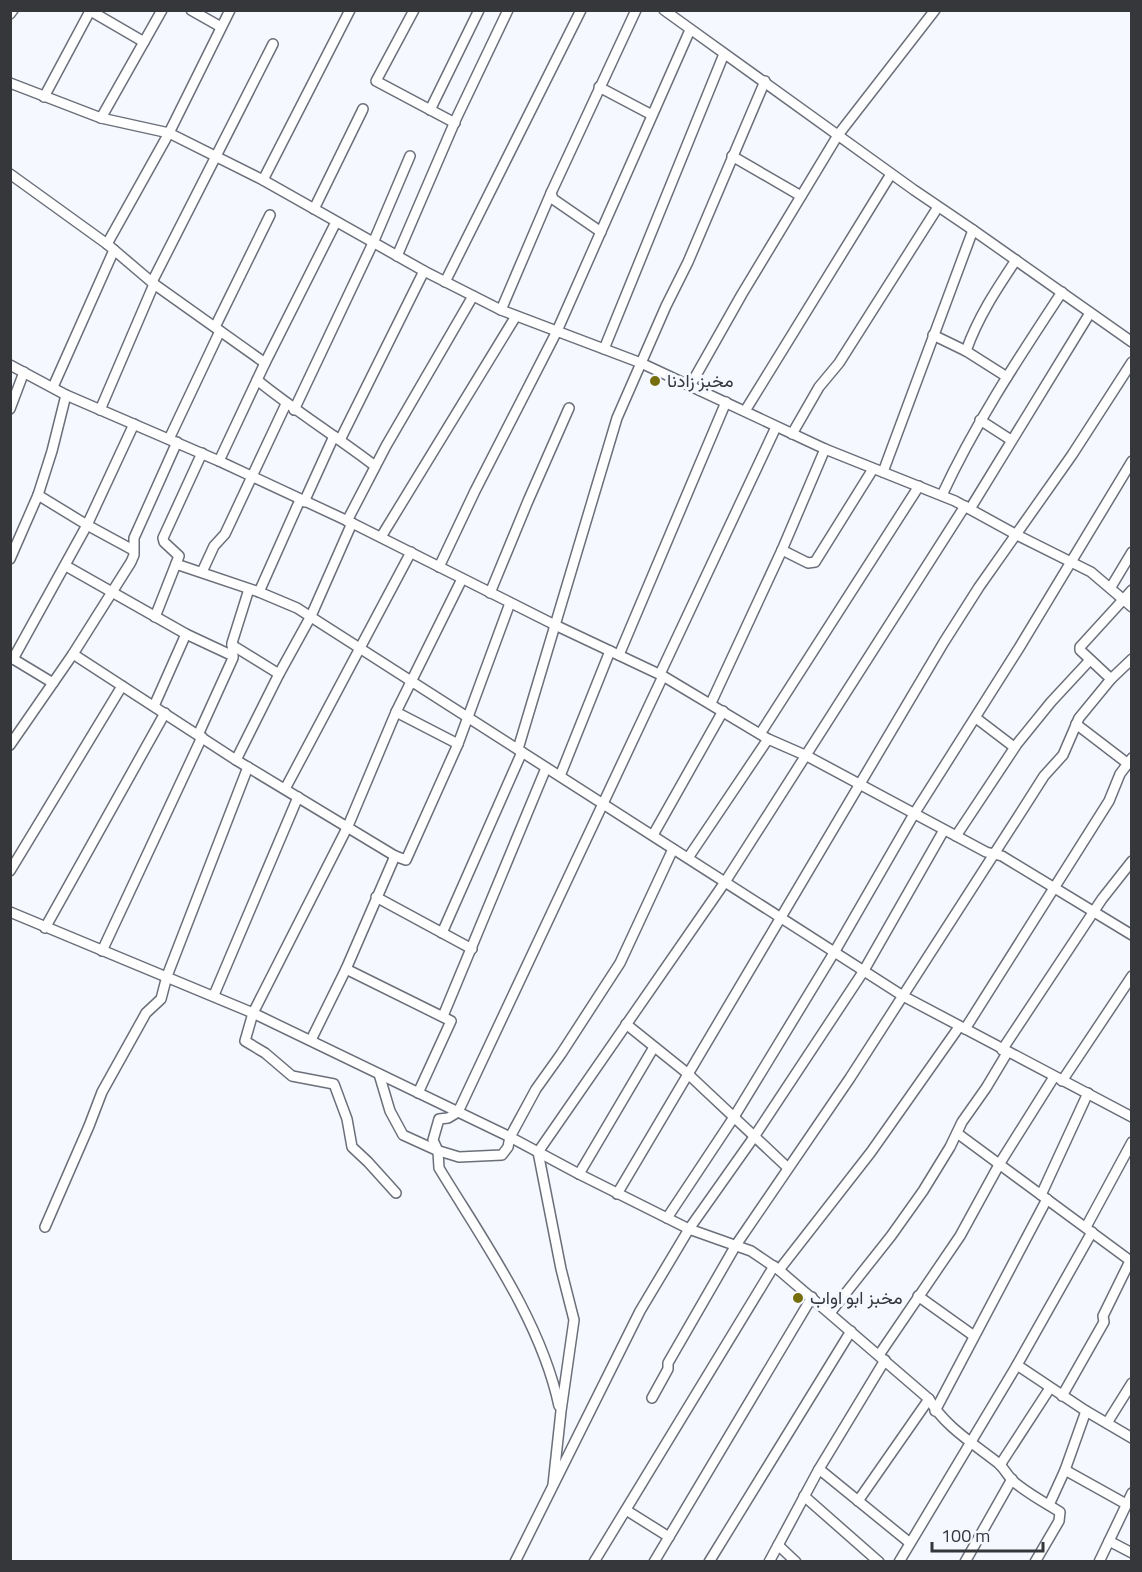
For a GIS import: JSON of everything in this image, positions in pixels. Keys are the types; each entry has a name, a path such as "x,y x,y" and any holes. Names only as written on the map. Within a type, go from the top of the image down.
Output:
{"street":[{"path":"101,118 162,10"},
{"path":"191,10 221,27"},
{"path":"53,387 111,247 231,10"},
{"path":"263,180 350,10"},
{"path":"414,10 376,81 455,123"},
{"path":"430,110 479,10"},
{"path":"397,256 455,123 508,10"},
{"path":"445,282 581,10"},
{"path":"501,310 551,193 636,10"},
{"path":"664,10 891,174 1131,342"},
{"path":"690,386 742,294 838,135 935,10"},
{"path":"44,97 89,11 103,14 144,42"},
{"path":"439,567 557,331 690,30"},
{"path":"100,410 153,283 214,157 273,44"},
{"path":"604,349 724,54"},
{"path":"442,933 520,750 617,418 688,262 765,81"},
{"path":"10,83 101,118 169,133 263,180 424,271 501,310 641,363 825,449 968,507 1017,535 1091,572 1111,587 1131,608"},
{"path":"599,87 652,115"},
{"path":"314,209 363,109"},
{"path":"202,572 213,546 225,534 373,243 410,156"},
{"path":"732,156 801,196"},
{"path":"10,174 111,247 153,283 265,363"},
{"path":"745,411 891,174"},
{"path":"551,193 553,199 601,232"},
{"path":"792,434 819,387 839,363 938,207"},
{"path":"10,745 73,654 131,562 134,538 173,440 218,329 270,215"},
{"path":"219,461 336,222"},
{"path":"884,472 973,230"},
{"path":"966,351 971,334 984,308 1016,260"},
{"path":"102,951 200,736 233,656 232,645 254,590 424,271"},
{"path":"942,495 980,420 1062,292"},
{"path":"236,760 310,616 375,466 473,296"},
{"path":"553,1485 574,1320 561,1269 538,1152 725,882 1011,440 1090,313"},
{"path":"381,537 516,316"},
{"path":"933,335 966,351 1007,377"},
{"path":"617,1194 779,917 944,642 1072,455 1131,362"},
{"path":"10,365 66,395 173,440 350,522 510,603 662,675 764,736 807,756 986,852 1002,856 1131,935"},
{"path":"10,409 24,372"},
{"path":"257,380 290,407 375,466"},
{"path":"10,559 38,495 66,395"},
{"path":"560,776 726,402"},
{"path":"490,592 570,408"},
{"path":"980,420 1011,440"},
{"path":"53,683 12,658 66,566 134,424"},
{"path":"561,1411 554,1378 527,1316 439,1168 438,1151 433,1140 439,1119 448,1118 458,1112 604,804 776,427"},
{"path":"711,704 782,550 825,449"},
{"path":"155,617 179,556 164,542 163,538 202,453"},
{"path":"666,1218 734,1117 915,814 976,718 1131,461"},
{"path":"782,550 808,563 815,562 873,469"},
{"path":"688,858 919,486"},
{"path":"38,495 134,550"},
{"path":"285,789 411,552"},
{"path":"1111,587 1131,552"},
{"path":"176,564 285,602 310,616 835,951 863,972 1004,1051 1131,1117"},
{"path":"66,566 186,634 233,656"},
{"path":"396,1193 352,1147 347,1119 334,1084 292,1076 265,1053 245,1041 253,1013 348,826 396,712 462,579"},
{"path":"1111,679 1080,650 1080,647 1131,590"},
{"path":"73,654 236,760 402,859 408,857 458,744 510,603"},
{"path":"154,706 186,634"},
{"path":"232,645 279,674"},
{"path":"652,1398 668,1369 668,1363 736,1245 903,996 1044,776 1063,755 1076,723 1111,679 1131,659"},
{"path":"956,836 1014,747 1090,660"},
{"path":"10,872 122,686"},
{"path":"653,836 723,711"},
{"path":"396,712 458,744"},
{"path":"45,928 165,713"},
{"path":"976,718 1014,747"},
{"path":"594,1562 776,1268 871,1152 962,1028 1109,801 1120,774 1129,760 1076,723"},
{"path":"45,1227 102,1092 146,1012 161,999 167,976 248,767"},
{"path":"443,1017 546,768"},
{"path":"214,995 298,797"},
{"path":"514,1562 640,1311 689,1229 754,1137 863,972 944,830"},
{"path":"379,1074 390,1112 403,1135 438,1151 459,1157 502,1155 536,1089 620,963 673,849"},
{"path":"311,1040 346,969 395,856"},
{"path":"830,1313 923,1191 962,1122 986,1088 1004,1051 1094,912 1131,861"},
{"path":"376,897 472,949"},
{"path":"10,912 214,995 510,1137 689,1229 751,1251 812,1297 929,1399 935,1411 970,1443 1000,1465 1025,1491 1060,1512 1059,1521 1035,1562"},
{"path":"346,969 451,1021 418,1093"},
{"path":"769,1562 882,1358 918,1296 960,1236 1000,1163 1131,976"},
{"path":"626,1024 687,1074 788,1168"},
{"path":"579,1174 654,1047"},
{"path":"935,1411 1044,1197 1088,1093"},
{"path":"957,1133 1131,1261 1103,1316 1104,1322 1062,1396"},
{"path":"899,1562 1017,1365 1089,1230 1131,1142"},
{"path":"918,1296 974,1336"},
{"path":"654,1562 812,1297"},
{"path":"709,1562 851,1331"},
{"path":"1017,1365 1086,1412 1131,1438"},
{"path":"1107,1423 1131,1383"},
{"path":"1000,1465 1050,1388"},
{"path":"858,1501 929,1399"},
{"path":"1049,1505 1065,1470 1086,1412"},
{"path":"819,1469 910,1543"},
{"path":"1065,1470 1126,1504"},
{"path":"965,1562 1012,1479"},
{"path":"1100,1562 1131,1493"},
{"path":"804,1496 879,1562"},
{"path":"626,1510 669,1537"},
{"path":"1109,1541 1131,1553 1127,1562"},
{"path":"778,1545 796,1562"}],"place":[{"name":"مخبز زادنا","path":"655,381"},
{"name":"مخبز ابو اواب","path":"798,1298"}]}
